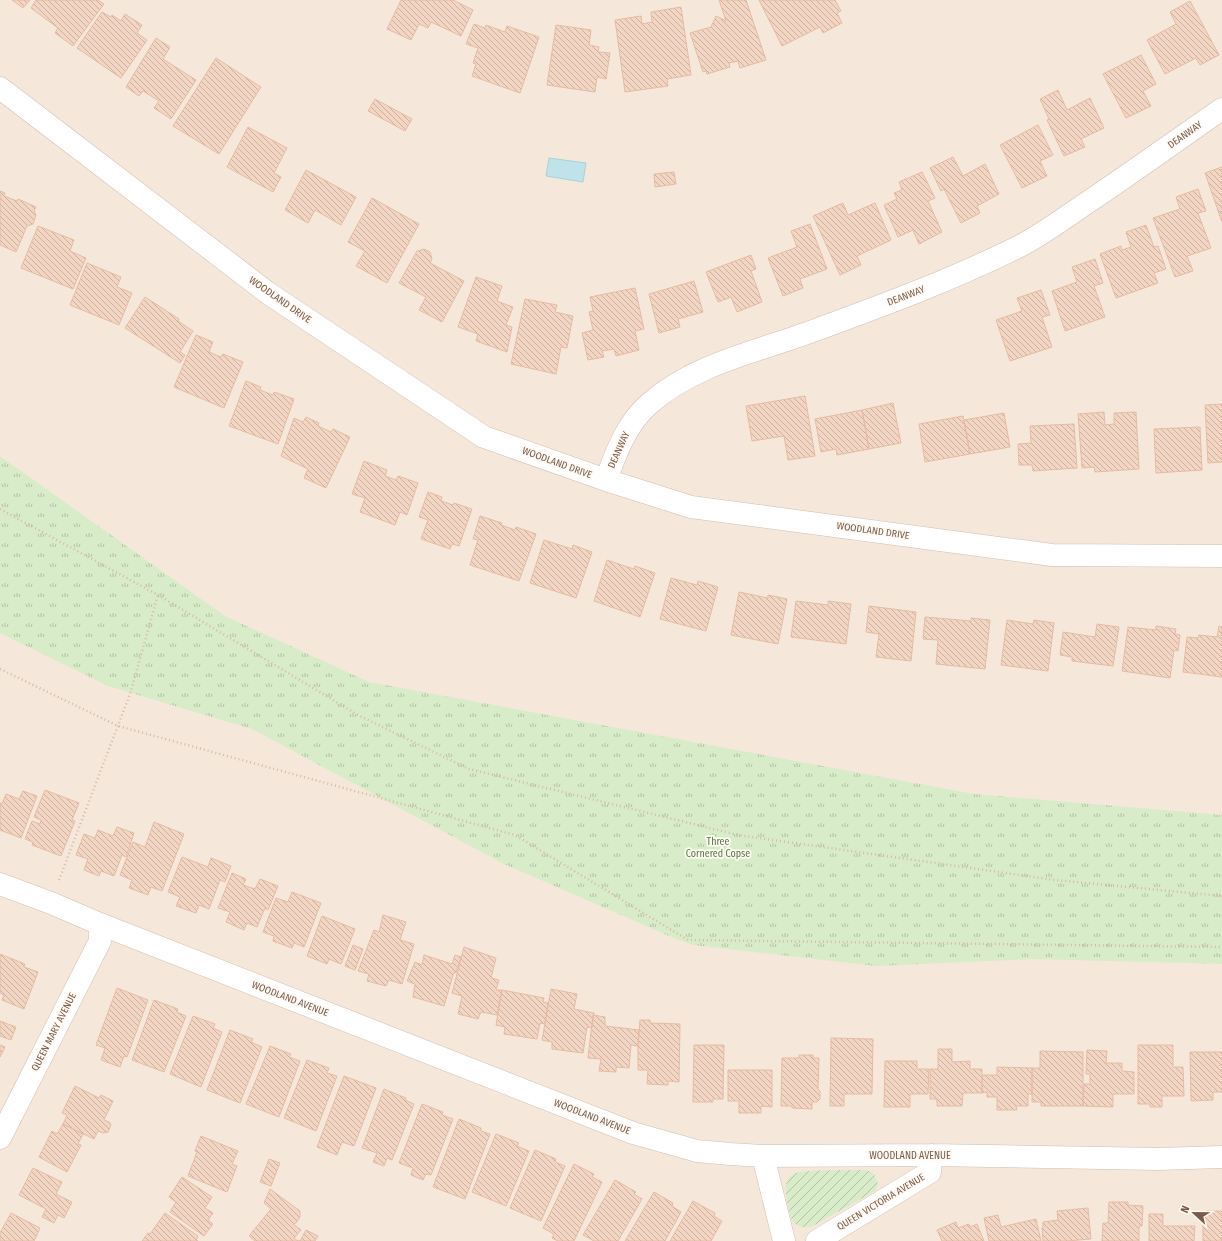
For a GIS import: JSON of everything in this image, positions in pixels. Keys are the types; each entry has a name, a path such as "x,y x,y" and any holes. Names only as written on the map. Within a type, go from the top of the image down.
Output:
{"street":[{"name":"WOODLAND DRIVE","path":"0,88 268,293 484,437 606,480 691,506 1052,555 1222,556"},
{"name":"DEANWAY","path":"606,480 622,440 637,416 647,405 674,384 711,367 917,292 970,270 1022,245 1115,184 1222,109"},
{"name":"WOODLAND AVENUE","path":"0,884 633,1133 697,1151 763,1156 931,1155 1158,1159 1222,1158"},
{"name":"QUEEN MARY AVENUE","path":"0,1138 100,941 100,924"},
{"name":"QUEEN VICTORIA AVENUE","path":"816,1241 930,1172 931,1155"},
{"path":"763,1156 784,1241"}],"path":[{"path":"0,509 158,595 358,715 469,769 738,834 1055,880 1222,896"},
{"path":"51,903 130,694 158,595"},
{"path":"0,669 118,726 515,835 688,940 1222,947"}],"shaded area":[{"path":"0,0 1222,0 1222,1241 0,1241"}],"green space":[{"name":"Three Cornered Copse","path":"0,456 225,616 369,682 974,794 1222,815 1222,964 1032,959 876,966 693,945 676,939 504,864 252,729 108,686 0,633"},
{"path":"864,1170 872,1173 875,1177 878,1185 875,1191 811,1227 802,1227 794,1223 787,1204 786,1192 786,1183 793,1174 806,1171"}],"water":[{"path":"549,158 586,163 583,182 546,176"}],"building":[{"path":"12,0 30,0 23,8"},
{"path":"36,0 98,0 104,4 73,46 55,33 58,28 31,8"},
{"path":"401,0 453,0 473,10 461,36 431,22 428,28 419,24 411,40 387,29"},
{"path":"719,0 746,0 766,60 740,68 738,61 729,63 730,67 707,74 706,71 703,72 690,33 711,27 716,16 726,21"},
{"path":"759,0 835,0 841,11 837,13 842,23 823,33 820,27 782,46"},
{"path":"1190,1 1219,55 1200,65 1196,58 1165,74 1147,40 1176,24 1170,12"},
{"path":"681,7 691,75 667,79 668,86 625,92 615,20 641,16 642,24 652,22 651,12"},
{"path":"102,12 111,17 112,15 121,21 125,14 142,25 137,33 147,40 121,78 77,48"},
{"path":"474,24 485,28 486,25 505,32 507,26 539,37 520,93 472,76 476,64 473,63 478,48 466,44"},
{"path":"556,25 591,30 589,45 599,47 598,52 610,53 606,79 597,77 595,92 547,85"},
{"path":"156,38 170,47 163,59 196,80 171,119 154,108 159,101 143,91 139,96 126,87"},
{"path":"1141,55 1156,84 1143,91 1151,106 1126,118 1103,74"},
{"path":"216,58 261,87 219,154 173,126"},
{"path":"1058,90 1067,110 1090,98 1104,128 1081,139 1085,147 1064,156 1047,120 1049,119 1040,99"},
{"path":"375,99 412,119 405,131 368,111"},
{"path":"1038,125 1053,155 1040,161 1047,176 1022,188 1000,145"},
{"path":"248,127 287,148 274,173 281,177 273,192 227,167"},
{"path":"953,157 963,176 985,164 999,194 977,206 980,213 961,223 944,189 941,191 930,168"},
{"path":"1222,167 1222,222 1205,173"},
{"path":"306,170 356,197 341,225 315,210 308,223 285,210"},
{"path":"674,172 676,184 655,187 654,174"},
{"path":"922,172 935,198 928,201 942,232 919,244 913,230 898,237 884,205 897,199 894,193 902,190 899,182"},
{"path":"1198,189 1206,211 1198,213 1211,248 1187,256 1193,271 1175,277 1153,218 1180,209 1176,197"},
{"path":"0,191 5,193 4,196 17,201 18,199 36,207 34,211 36,215 33,224 27,226 16,252 0,245"},
{"path":"372,198 419,224 387,283 356,266 365,251 348,242"},
{"path":"843,203 848,215 875,203 891,240 857,256 861,265 840,275 813,216"},
{"path":"810,224 827,269 800,279 803,288 783,296 768,258 797,247 791,231"},
{"path":"1146,225 1154,247 1158,246 1166,269 1154,273 1158,283 1116,298 1100,254 1121,246 1122,250 1131,247 1126,232"},
{"path":"38,226 74,240 70,251 86,258 73,289 21,268"},
{"path":"424,249 430,252 432,259 430,263 464,281 442,322 419,310 426,297 399,283 417,251"},
{"path":"751,255 756,269 751,271 762,302 737,312 731,297 718,302 706,272"},
{"path":"1095,259 1103,283 1094,286 1105,317 1065,331 1052,291 1077,282 1072,267"},
{"path":"87,263 121,277 117,287 132,293 119,325 70,305"},
{"path":"476,277 502,286 497,301 513,307 506,325 512,327 507,352 476,341 478,334 458,327"},
{"path":"694,281 703,312 678,319 680,327 659,333 649,294"},
{"path":"635,288 644,329 635,331 639,350 616,356 614,349 602,351 604,357 588,360 582,333 593,330 589,312 593,311 590,297"},
{"path":"1041,290 1050,315 1042,317 1052,347 1010,361 996,320 1022,311 1017,298"},
{"path":"145,297 179,319 178,321 193,331 180,352 185,355 180,363 125,328"},
{"path":"525,299 557,305 555,312 573,316 567,348 561,347 556,374 511,364"},
{"path":"196,335 213,342 209,352 221,357 223,354 243,362 224,408 174,387"},
{"path":"246,381 261,387 260,390 273,395 274,392 294,399 278,444 229,426"},
{"path":"805,396 815,456 788,460 784,436 752,441 746,406"},
{"path":"893,403 901,443 869,449 862,410"},
{"path":"1222,404 1222,462 1208,463 1205,405"},
{"path":"862,410 869,449 837,455 836,449 821,452 815,419"},
{"path":"1104,412 1105,425 1114,424 1114,413 1136,412 1139,469 1095,472 1094,467 1082,468 1078,414"},
{"path":"1004,413 1010,447 970,454 964,420"},
{"path":"963,416 970,454 925,462 919,424"},
{"path":"306,417 319,423 318,426 331,432 333,429 350,437 326,488 304,478 308,469 281,456 294,418 303,422"},
{"path":"1074,424 1077,468 1033,471 1032,465 1019,465 1018,444 1031,443 1030,426"},
{"path":"1200,427 1202,470 1156,473 1154,429"},
{"path":"364,461 387,470 385,476 396,480 398,476 418,483 407,515 400,512 395,525 360,512 365,498 352,494"},
{"path":"428,492 442,497 441,501 453,505 454,503 472,509 459,546 452,544 450,549 421,539 428,520 419,517"},
{"path":"480,516 502,523 501,525 515,530 516,527 536,534 519,581 470,565 478,540 473,539"},
{"path":"544,540 572,549 573,545 592,552 576,598 530,583"},
{"path":"607,560 634,569 635,566 655,573 640,617 594,601"},
{"path":"671,578 697,585 698,581 718,587 706,631 660,619"},
{"path":"739,592 768,598 768,595 787,599 778,644 731,635"},
{"path":"796,601 828,605 828,601 851,604 846,644 791,637"},
{"path":"869,606 916,612 911,661 876,657 879,634 866,632"},
{"path":"925,617 971,621 971,618 990,620 985,669 936,664 938,640 923,639"},
{"path":"1007,620 1033,624 1034,620 1054,623 1048,671 1001,665"},
{"path":"1097,624 1119,627 1113,666 1072,661 1072,657 1060,655 1063,632 1095,637"},
{"path":"1156,626 1176,629 1175,634 1180,635 1178,651 1174,650 1170,678 1122,671 1128,627 1156,630"},
{"path":"1219,626 1222,627 1222,677 1183,672 1187,637 1198,638 1199,635 1217,637"},
{"path":"45,790 79,803 72,820 75,821 61,856 32,845 33,842 25,839 32,821 40,824 41,820 34,817"},
{"path":"23,791 37,796 21,838 0,830 0,803 2,804 6,794 19,799"},
{"path":"154,822 184,834 162,891 151,887 148,895 129,888 132,880 120,875 133,842 145,847"},
{"path":"117,827 134,833 126,857 122,855 114,876 101,871 99,876 84,870 88,859 76,855 84,834 95,838 98,830 113,836"},
{"path":"182,857 208,867 211,858 231,866 225,882 220,880 209,909 199,905 196,913 176,906 180,897 168,892"},
{"path":"232,873 246,879 243,885 255,889 260,879 278,886 268,910 265,908 257,927 247,923 244,930 226,922 230,912 218,908"},
{"path":"292,892 321,903 304,947 294,943 292,948 273,941 274,936 263,932 276,898 288,902"},
{"path":"383,915 406,922 400,940 414,944 402,984 389,980 386,986 367,981 369,974 358,971 374,930 379,932"},
{"path":"322,916 355,929 341,964 329,959 327,964 307,956"},
{"path":"353,945 363,949 355,970 345,966"},
{"path":"464,947 496,958 491,978 499,980 496,990 502,990 497,1015 481,1012 478,1019 458,1014 462,996 452,993"},
{"path":"0,954 25,964 24,967 38,972 24,1009 2,1000 4,995 0,993"},
{"path":"424,955 452,964 455,955 461,957 456,973 454,972 444,1006 413,997 415,984 407,981 415,962 422,965"},
{"path":"117,988 148,1000 127,1057 124,1056 120,1067 101,1060 105,1048 96,1045"},
{"path":"551,989 577,994 574,1009 594,1013 592,1028 587,1027 583,1053 552,1049 552,1042 542,1040"},
{"path":"502,990 544,998 543,1002 548,1003 545,1024 540,1023 537,1039 504,1034 505,1027 496,1025"},
{"path":"154,1000 178,1009 177,1012 186,1016 164,1072 132,1060"},
{"path":"593,1015 605,1017 605,1026 639,1030 638,1046 631,1045 629,1068 616,1067 616,1072 599,1071 601,1059 588,1058"},
{"path":"193,1016 215,1024 213,1028 222,1032 201,1087 170,1074"},
{"path":"640,1020 650,1020 650,1023 680,1024 679,1082 668,1081 668,1085 647,1084 648,1070 638,1070"},
{"path":"0,1021 16,1027 11,1040 0,1036"},
{"path":"230,1030 253,1039 251,1042 262,1047 240,1103 207,1090"},
{"path":"831,1038 873,1039 872,1094 844,1094 844,1106 830,1106"},
{"path":"0,1045 5,1047 0,1057"},
{"path":"694,1045 724,1045 723,1099 713,1099 713,1102 693,1102"},
{"path":"1138,1045 1173,1045 1173,1067 1183,1067 1184,1096 1162,1096 1162,1107 1150,1107 1150,1104 1138,1104"},
{"path":"270,1046 291,1054 289,1057 300,1061 279,1117 246,1104"},
{"path":"938,1049 952,1049 952,1062 970,1061 970,1069 982,1069 982,1093 963,1093 962,1106 937,1106 937,1099 930,1099 930,1069 938,1069"},
{"path":"1087,1050 1107,1051 1106,1063 1122,1063 1122,1071 1134,1072 1134,1094 1113,1094 1113,1107 1083,1106 1084,1084 1090,1084 1090,1074 1086,1074"},
{"path":"1040,1051 1083,1052 1083,1106 1041,1106 1041,1102 1032,1102 1032,1068 1040,1068"},
{"path":"1190,1052 1222,1052 1222,1092 1213,1092 1213,1100 1191,1101"},
{"path":"799,1055 813,1055 813,1058 819,1058 818,1089 820,1091 820,1099 817,1102 812,1102 812,1109 781,1106 782,1058 799,1058"},
{"path":"307,1060 329,1068 327,1073 337,1076 316,1131 284,1118"},
{"path":"885,1061 917,1061 917,1069 929,1069 928,1094 910,1094 910,1107 884,1107"},
{"path":"997,1067 1032,1068 1032,1094 1028,1094 1028,1106 1016,1106 1017,1110 997,1110 997,1097 987,1097 987,1092 982,1093 982,1075 997,1075"},
{"path":"728,1070 772,1070 772,1107 761,1106 761,1113 739,1113 739,1101 728,1101"},
{"path":"344,1076 376,1088 354,1146 342,1142 337,1155 317,1147"},
{"path":"75,1086 99,1098 101,1095 113,1101 104,1120 109,1122 111,1125 108,1132 103,1133 98,1131 94,1139 63,1124 67,1115 62,1113"},
{"path":"384,1089 406,1098 405,1100 414,1104 392,1160 387,1158 384,1166 373,1162 377,1153 362,1148"},
{"path":"422,1104 443,1112 442,1115 453,1119 431,1175 426,1174 423,1180 411,1175 413,1168 399,1163"},
{"path":"459,1119 481,1128 481,1131 490,1134 465,1199 433,1187"},
{"path":"63,1124 83,1134 78,1144 81,1145 67,1172 39,1157 52,1131 57,1134"},
{"path":"496,1134 519,1143 517,1146 529,1151 506,1206 472,1192"},
{"path":"201,1136 238,1151 232,1164 237,1166 227,1192 188,1176"},
{"path":"535,1150 556,1159 555,1162 565,1166 541,1221 510,1208"},
{"path":"269,1159 280,1163 271,1186 260,1182"},
{"path":"574,1164 594,1174 592,1177 602,1182 574,1241 558,1241 552,1238 554,1234 543,1228"},
{"path":"33,1168 62,1182 56,1194 72,1202 64,1218 58,1215 54,1223 42,1217 46,1209 19,1195"},
{"path":"182,1177 212,1197 205,1208 213,1213 208,1220 213,1224 204,1236 170,1212 176,1202 169,1197"},
{"path":"615,1180 636,1192 634,1194 642,1199 618,1241 594,1241 583,1235"},
{"path":"270,1189 300,1211 300,1217 296,1223 293,1224 301,1230 294,1238 298,1241 255,1241 249,1236 271,1209 264,1203"},
{"path":"654,1192 673,1203 672,1206 681,1212 665,1241 625,1241"},
{"path":"693,1201 715,1213 714,1216 722,1221 711,1241 670,1241"},
{"path":"1109,1202 1128,1202 1128,1205 1143,1206 1142,1226 1139,1226 1139,1241 1102,1241 1103,1223 1108,1223"},
{"path":"1088,1208 1091,1239 1043,1241 1043,1222 1058,1220 1057,1211"},
{"path":"1206,1211 1222,1211 1222,1241 1203,1241 1203,1216 1206,1216"},
{"path":"11,1213 40,1228 34,1241 0,1241 0,1233"},
{"path":"165,1213 198,1236 196,1240 198,1241 142,1241 148,1233 150,1234"},
{"path":"1149,1214 1163,1214 1163,1226 1195,1226 1194,1241 1149,1241"},
{"path":"998,1215 1001,1227 1036,1219 1041,1241 989,1241 984,1218"},
{"path":"956,1222 958,1228 969,1224 970,1227 977,1224 984,1241 942,1241 937,1230"},
{"path":"306,1230 318,1236 315,1241 300,1241"}]}
